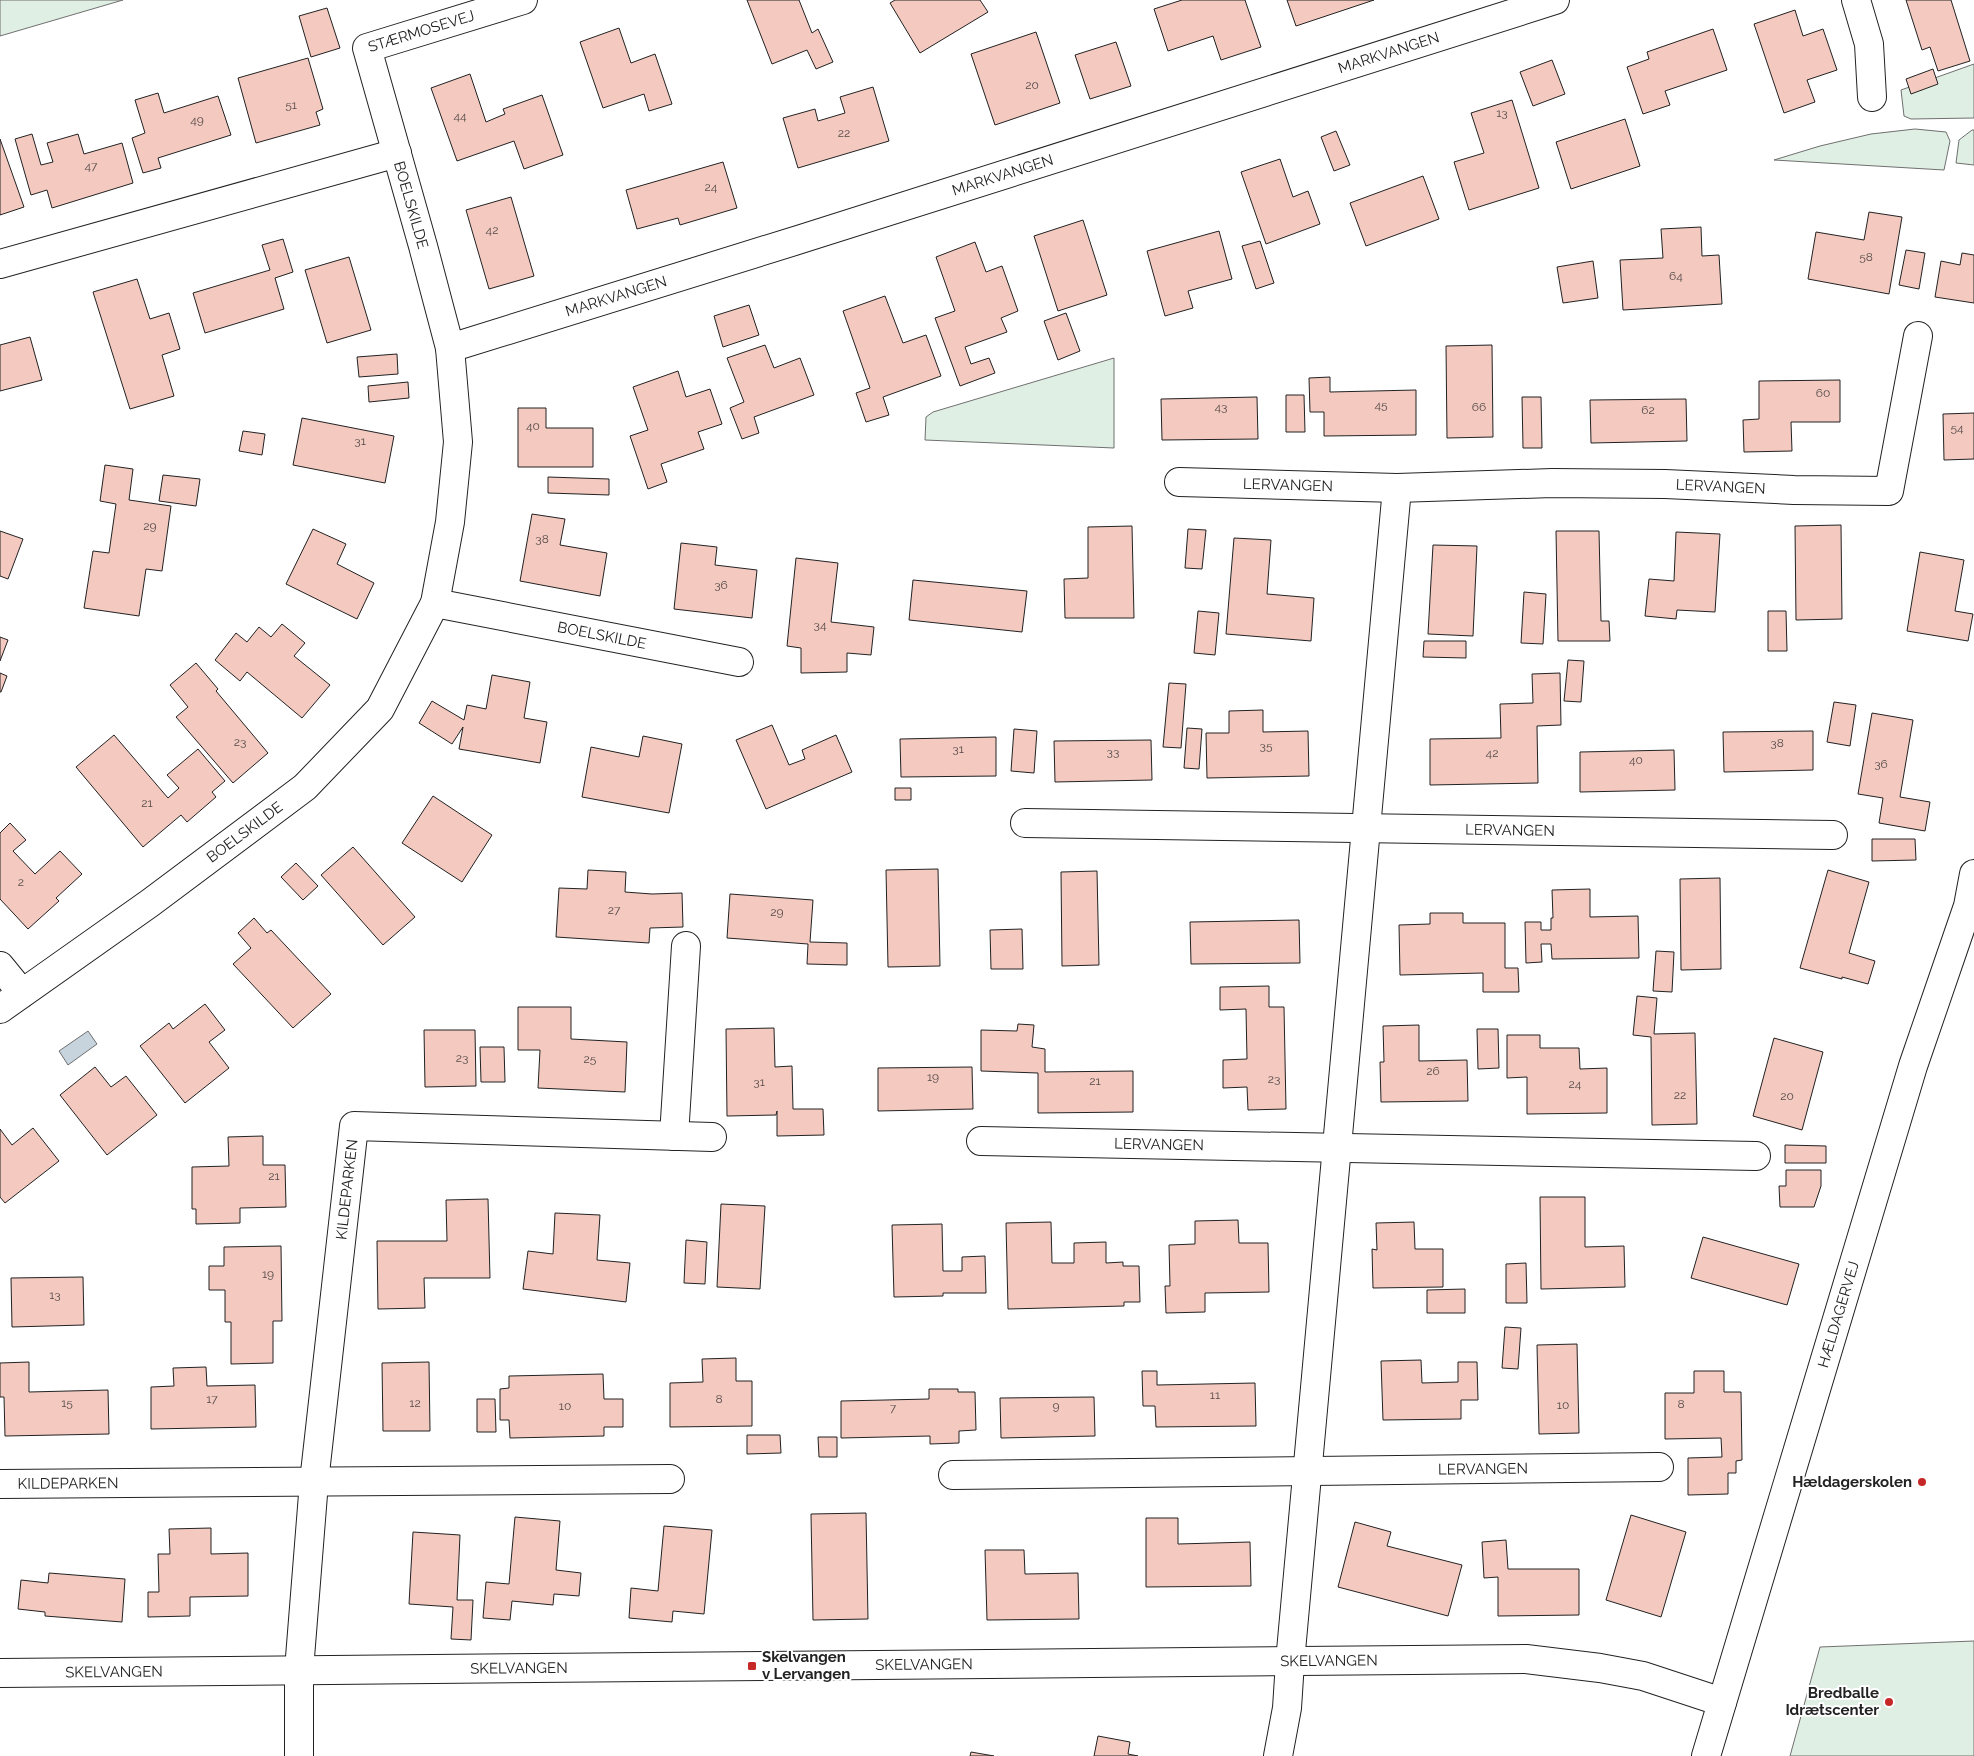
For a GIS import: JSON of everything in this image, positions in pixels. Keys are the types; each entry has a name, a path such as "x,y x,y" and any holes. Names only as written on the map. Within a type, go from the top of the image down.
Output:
{"street":[{"name":"STÆRMOSEVEJ","path":"396,153 367,48 523,0"},
{"name":"MARKVANGEN","path":"450,348 792,242 1554,0"},
{"path":"1856,0 1869,44 1872,97"},
{"name":"BOELSKILDE","path":"0,264 396,153 450,348 458,442 450,522 435,603 380,709 306,787 150,904 0,1009"},
{"name":"LERVANGEN","path":"1179,482 1397,488 1562,483 1665,484 1794,490 1889,491 1918,336"},
{"path":"1278,1756 1288,1708 1290,1662 1336,1147 1397,488"},
{"name":"BOELSKILDE","path":"435,603 739,662"},
{"name":"LERVANGEN","path":"1025,823 1833,836"},
{"name":"HÆLDAGERVEJ","path":"1706,1756 1913,1066 1968,906 1974,874"},
{"path":"674,1136 686,946"},
{"path":"0,966 22,993"},
{"name":"KILDEPARKEN","path":"299,1756 299,1670 314,1482 354,1126 712,1137"},
{"name":"LERVANGEN","path":"981,1141 1756,1156"},
{"name":"LERVANGEN","path":"953,1476 1659,1467"},
{"name":"KILDEPARKEN","path":"0,1484 670,1479"},
{"name":"SKELVANGEN","path":"0,1673 1526,1659 1600,1668 1643,1676 1722,1702"}],"green space":[{"path":"0,0 123,0 0,36"},
{"path":"1974,64 1974,118 1911,119 1904,116 1901,90"},
{"path":"1915,129 1946,132 1950,141 1944,170 1774,160 1820,146 1871,134"},
{"path":"1974,130 1974,165 1956,163 1959,140"},
{"path":"1114,358 1114,448 925,440 926,417 933,412"},
{"name":"Bredballe Idrætscenter","path":"1974,1641 1974,1756 1790,1756 1820,1647"}],"shaded area":[{"path":"88,1031 97,1044 68,1065 59,1051"}],"building":[{"path":"747,0 799,0 812,33 818,29 833,62 816,69 807,50 772,64"},
{"path":"895,0 980,0 988,12 920,53 890,3"},
{"path":"1182,0 1245,0 1261,47 1221,60 1213,36 1168,51 1154,9"},
{"path":"1287,0 1374,0 1296,26"},
{"path":"1906,0 1951,0 1970,61 1938,71 1930,47 1922,50"},
{"path":"327,8 340,48 311,57 299,16"},
{"path":"1795,10 1803,36 1823,29 1837,70 1807,80 1815,102 1784,113 1754,24"},
{"path":"619,28 631,63 655,54 672,104 649,111 644,94 603,108 580,42"},
{"path":"1713,29 1727,70 1665,91 1670,105 1643,114 1627,67 1649,59 1647,52"},
{"path":"1036,32 1060,103 995,125 971,54"},
{"path":"1116,42 1131,86 1090,99 1075,55"},
{"path":"308,58 323,109 316,112 320,125 256,143 238,78"},
{"path":"1552,60 1565,94 1533,106 1520,72"},
{"path":"1933,69 1938,84 1911,94 1906,79"},
{"path":"470,74 486,122 505,114 503,109 542,95 563,155 524,169 514,141 457,161 431,88"},
{"path":"873,87 889,141 798,168 783,118 815,109 818,121 845,113 840,97"},
{"path":"158,93 164,113 218,96 231,135 158,158 161,168 143,173 132,138 145,133 135,100"},
{"path":"1512,100 1539,188 1469,210 1454,162 1484,153 1471,113"},
{"path":"1625,119 1640,166 1571,189 1556,142"},
{"path":"1336,131 1350,165 1334,171 1321,137"},
{"path":"32,134 41,165 53,162 47,143 78,134 84,154 122,143 133,183 52,208 47,190 31,195 15,139"},
{"path":"0,139 24,207 0,215"},
{"path":"1280,159 1293,197 1308,191 1320,224 1266,244 1241,172"},
{"path":"723,162 737,208 680,225 678,218 637,229 626,190"},
{"path":"1423,176 1439,219 1366,246 1350,203"},
{"path":"511,197 534,276 489,289 466,210"},
{"path":"1869,212 1902,217 1889,294 1808,279 1816,232 1864,240"},
{"path":"1083,220 1107,295 1058,311 1034,236"},
{"path":"1701,227 1702,256 1719,255 1722,304 1623,310 1620,260 1663,258 1661,229"},
{"path":"1219,231 1232,279 1188,291 1193,308 1165,316 1147,251"},
{"path":"283,239 293,272 275,278 284,309 205,333 193,293 270,270 262,245"},
{"path":"1260,241 1274,283 1256,289 1242,246"},
{"path":"975,242 986,272 1002,266 1018,311 1001,318 1007,332 965,347 971,364 989,358 995,373 960,386 935,318 955,311 936,257"},
{"path":"1906,250 1925,253 1919,289 1899,285"},
{"path":"1962,253 1974,255 1974,303 1935,297 1941,261 1960,265"},
{"path":"349,257 371,330 327,343 305,270"},
{"path":"1593,261 1598,298 1563,303 1557,267"},
{"path":"137,279 150,319 169,313 180,349 162,355 174,396 130,409 93,292"},
{"path":"885,296 903,343 926,335 941,376 883,397 889,415 866,422 856,393 870,388 843,311"},
{"path":"749,305 759,335 723,347 714,316"},
{"path":"1066,313 1080,351 1058,360 1044,321"},
{"path":"30,337 42,380 0,391 0,345"},
{"path":"765,345 774,368 800,358 814,395 754,417 759,433 742,439 730,408 744,402 727,358"},
{"path":"1492,345 1493,437 1447,438 1446,346"},
{"path":"397,354 398,374 359,377 357,357"},
{"path":"678,371 686,397 710,389 722,424 698,432 704,449 661,464 667,482 648,489 630,436 648,430 633,387"},
{"path":"1330,377 1330,392 1416,390 1416,435 1324,436 1324,412 1310,412 1309,378"},
{"path":"1840,380 1840,422 1791,422 1792,451 1744,452 1743,420 1759,419 1759,381"},
{"path":"408,382 409,398 369,402 368,386"},
{"path":"1286,395 1304,395 1305,432 1286,432"},
{"path":"1257,397 1258,439 1162,440 1161,399"},
{"path":"1522,397 1541,397 1542,448 1523,448"},
{"path":"1686,399 1687,441 1591,443 1590,400"},
{"path":"518,408 546,408 546,428 593,428 593,467 518,467"},
{"path":"1974,413 1974,459 1944,460 1943,414"},
{"path":"302,418 394,436 385,483 293,465"},
{"path":"243,431 265,434 262,455 239,451"},
{"path":"105,465 133,469 129,500 171,506 162,571 146,569 139,616 84,608 93,551 109,553 116,504 100,501"},
{"path":"163,475 200,479 196,506 159,501"},
{"path":"548,477 609,479 609,495 548,493"},
{"path":"532,514 565,519 560,545 607,553 600,596 520,581"},
{"path":"1841,525 1842,619 1796,620 1795,526"},
{"path":"1132,526 1134,618 1065,618 1064,579 1088,578 1088,527"},
{"path":"313,529 346,544 337,564 374,583 357,619 286,584"},
{"path":"1188,529 1206,530 1202,569 1185,568"},
{"path":"0,531 23,539 8,579 0,576"},
{"path":"1556,531 1599,531 1601,621 1609,621 1610,641 1558,641"},
{"path":"1676,532 1720,534 1715,612 1677,610 1676,619 1645,616 1649,579 1674,581"},
{"path":"1234,538 1271,540 1267,594 1314,598 1311,641 1226,634"},
{"path":"681,543 717,547 715,565 757,570 752,618 674,609"},
{"path":"1433,545 1477,546 1473,636 1428,634"},
{"path":"1920,552 1964,560 1955,611 1973,614 1968,641 1907,631"},
{"path":"796,558 838,563 831,622 874,627 871,655 847,653 847,672 801,673 801,648 787,646"},
{"path":"913,580 1027,591 1022,632 909,620"},
{"path":"1524,592 1546,594 1543,644 1521,643"},
{"path":"1198,611 1219,613 1215,655 1194,653"},
{"path":"1768,611 1786,611 1787,651 1768,651"},
{"path":"282,624 305,643 294,656 330,685 302,718 247,672 240,681 215,660 236,633 247,642 259,627 271,637"},
{"path":"0,637 8,640 0,661"},
{"path":"1424,641 1466,641 1466,658 1423,657"},
{"path":"1568,660 1584,661 1581,702 1564,701"},
{"path":"196,663 218,689 216,691 268,753 233,783 176,717 188,707 170,685"},
{"path":"0,673 7,676 1,692 0,692"},
{"path":"1560,673 1561,725 1537,726 1538,783 1430,785 1430,739 1501,738 1500,704 1533,703 1532,674"},
{"path":"492,675 530,682 524,718 547,722 540,763 459,749 463,727 452,744 419,723 432,701 464,720 467,705 486,709"},
{"path":"1169,683 1186,684 1181,748 1163,747"},
{"path":"1834,702 1856,705 1850,746 1827,742"},
{"path":"1263,710 1263,732 1308,731 1309,776 1207,778 1206,733 1229,733 1229,711"},
{"path":"1872,713 1913,720 1900,797 1930,802 1925,831 1879,823 1883,798 1858,794"},
{"path":"772,725 789,765 805,759 802,750 836,735 852,772 766,809 736,740"},
{"path":"1187,728 1202,729 1199,769 1184,768"},
{"path":"1014,729 1037,731 1034,773 1011,771"},
{"path":"1813,731 1813,770 1724,772 1723,732"},
{"path":"114,735 168,798 179,788 167,775 198,749 225,781 212,792 216,797 187,822 181,815 143,847 76,767"},
{"path":"643,736 682,744 669,813 582,797 591,747 639,757"},
{"path":"996,737 996,776 901,777 900,739"},
{"path":"1151,740 1152,780 1055,782 1054,741"},
{"path":"1674,750 1675,790 1580,792 1580,752"},
{"path":"895,788 911,788 911,800 895,800"},
{"path":"433,796 492,835 462,882 402,843"},
{"path":"10,823 26,840 13,851 35,874 60,851 82,874 56,898 59,901 28,929 0,899 0,833"},
{"path":"1872,839 1915,839 1916,860 1872,861"},
{"path":"353,847 415,917 383,945 321,875"},
{"path":"296,863 318,886 303,900 281,877"},
{"path":"938,869 940,966 888,967 886,870"},
{"path":"588,870 626,872 625,892 652,894 682,893 683,927 650,928 649,943 556,937 559,888 587,889"},
{"path":"1828,870 1869,882 1849,953 1875,961 1868,984 1800,968"},
{"path":"1097,871 1099,965 1062,966 1061,872"},
{"path":"1720,878 1721,969 1681,970 1680,879"},
{"path":"1590,889 1590,917 1638,916 1639,958 1552,959 1551,944 1541,944 1542,962 1526,963 1525,922 1541,922 1541,930 1551,930 1551,918 1553,918 1552,890"},
{"path":"730,894 813,900 810,942 847,943 847,965 807,964 808,944 727,938"},
{"path":"1430,913 1463,913 1463,923 1505,923 1505,968 1518,968 1519,992 1483,992 1483,973 1400,975 1399,925 1430,924"},
{"path":"254,918 267,933 271,930 331,994 293,1028 233,964 251,948 238,933"},
{"path":"1299,920 1300,963 1191,964 1190,922"},
{"path":"1022,929 1023,969 991,969 990,930"},
{"path":"1656,951 1674,952 1672,992 1653,991"},
{"path":"1269,986 1269,1007 1284,1007 1286,1109 1248,1110 1247,1087 1223,1088 1223,1060 1247,1059 1246,1009 1220,1010 1220,987"},
{"path":"1637,996 1657,998 1654,1034 1695,1033 1697,1124 1652,1125 1651,1037 1633,1035"},
{"path":"205,1004 225,1030 209,1042 229,1068 185,1103 140,1046 169,1023 173,1029"},
{"path":"518,1007 571,1007 571,1039 627,1042 625,1092 538,1088 540,1050 518,1050"},
{"path":"1018,1024 1034,1025 1032,1047 1045,1049 1045,1072 1133,1071 1133,1112 1038,1113 1038,1073 981,1071 981,1030 1017,1031"},
{"path":"1419,1025 1419,1061 1467,1060 1468,1101 1381,1102 1380,1062 1384,1062 1383,1026"},
{"path":"774,1028 775,1067 792,1066 793,1109 823,1109 824,1135 777,1136 777,1111 776,1115 727,1116 726,1029"},
{"path":"1477,1029 1498,1029 1499,1068 1478,1069"},
{"path":"424,1030 475,1030 476,1086 425,1087"},
{"path":"1507,1035 1540,1035 1540,1048 1579,1048 1580,1069 1607,1068 1607,1113 1527,1114 1527,1077 1507,1078"},
{"path":"1774,1038 1823,1052 1802,1130 1753,1116"},
{"path":"480,1047 504,1047 505,1082 481,1082"},
{"path":"95,1067 111,1087 126,1076 157,1115 107,1155 60,1095"},
{"path":"972,1067 973,1109 878,1111 878,1068"},
{"path":"33,1128 59,1161 5,1203 0,1197 0,1129 12,1145"},
{"path":"263,1136 263,1165 285,1165 286,1207 240,1208 240,1223 196,1224 196,1209 192,1209 192,1167 229,1166 228,1137"},
{"path":"1785,1145 1826,1146 1826,1163 1785,1163"},
{"path":"1786,1170 1821,1170 1821,1186 1814,1207 1780,1207 1779,1186 1786,1186"},
{"path":"1540,1197 1585,1197 1585,1247 1624,1246 1625,1287 1541,1289"},
{"path":"488,1199 490,1278 424,1278 425,1308 378,1309 377,1241 447,1241 446,1200"},
{"path":"721,1204 765,1206 760,1289 717,1287"},
{"path":"555,1213 600,1215 597,1260 630,1263 626,1302 523,1289 528,1251 553,1254"},
{"path":"1238,1220 1239,1243 1268,1243 1269,1292 1205,1293 1205,1312 1166,1313 1165,1286 1170,1286 1169,1245 1195,1244 1195,1221"},
{"path":"1051,1222 1052,1263 1074,1263 1074,1243 1106,1242 1106,1263 1123,1262 1123,1266 1139,1266 1140,1302 1124,1302 1124,1306 1008,1309 1006,1223"},
{"path":"1414,1222 1415,1249 1443,1249 1443,1287 1373,1288 1372,1249 1377,1250 1376,1223"},
{"path":"942,1224 943,1271 962,1271 962,1257 985,1256 986,1293 943,1293 943,1296 894,1297 892,1225"},
{"path":"1703,1237 1799,1264 1787,1305 1691,1278"},
{"path":"686,1240 707,1242 705,1284 684,1283"},
{"path":"281,1246 282,1321 273,1321 273,1363 231,1364 231,1322 225,1322 225,1290 209,1290 209,1266 224,1266 224,1247"},
{"path":"1526,1263 1527,1303 1506,1303 1506,1264"},
{"path":"83,1277 84,1325 12,1327 11,1278"},
{"path":"1465,1289 1465,1313 1427,1313 1427,1290"},
{"path":"1505,1327 1521,1328 1518,1369 1502,1368"},
{"path":"1577,1344 1579,1433 1539,1434 1537,1345"},
{"path":"736,1358 736,1381 752,1381 752,1426 670,1427 670,1383 703,1382 702,1359"},
{"path":"1421,1360 1422,1383 1458,1382 1458,1362 1477,1362 1478,1400 1461,1400 1461,1419 1383,1420 1381,1361"},
{"path":"29,1362 29,1392 108,1390 109,1434 5,1436 4,1397 0,1397 0,1363"},
{"path":"429,1362 430,1431 383,1431 382,1363"},
{"path":"206,1367 207,1386 255,1385 256,1427 151,1429 151,1387 174,1386 173,1368"},
{"path":"1142,1371 1157,1371 1157,1385 1255,1383 1256,1426 1156,1427 1155,1406 1143,1406"},
{"path":"1694,1371 1724,1371 1724,1392 1741,1392 1742,1460 1736,1461 1736,1473 1728,1473 1728,1494 1688,1495 1688,1458 1722,1457 1721,1438 1665,1439 1665,1393 1694,1393"},
{"path":"603,1374 604,1399 623,1399 623,1427 604,1427 604,1436 510,1438 509,1420 500,1420 500,1389 509,1388 509,1376"},
{"path":"929,1389 958,1389 958,1392 975,1392 976,1430 959,1431 959,1443 930,1444 930,1436 841,1438 841,1401 929,1399"},
{"path":"1094,1397 1095,1436 1001,1438 1000,1398"},
{"path":"477,1399 495,1399 496,1432 477,1432"},
{"path":"747,1435 780,1435 781,1453 747,1454"},
{"path":"818,1437 837,1437 837,1457 819,1457"},
{"path":"866,1513 868,1619 813,1620 811,1514"},
{"path":"1631,1515 1686,1532 1661,1617 1606,1600"},
{"path":"515,1517 560,1521 556,1570 581,1573 579,1596 554,1594 553,1605 512,1601 510,1620 483,1618 486,1582 509,1584"},
{"path":"1146,1518 1178,1518 1178,1544 1250,1542 1251,1586 1146,1587"},
{"path":"1355,1522 1391,1532 1387,1546 1462,1565 1448,1616 1338,1587"},
{"path":"664,1526 712,1530 704,1614 673,1611 672,1622 629,1618 631,1588 658,1591"},
{"path":"211,1528 211,1554 248,1553 248,1596 190,1597 190,1616 148,1617 148,1592 159,1592 158,1554 170,1554 169,1529"},
{"path":"413,1532 460,1535 457,1600 473,1600 471,1640 451,1639 453,1607 409,1604"},
{"path":"1506,1540 1508,1569 1579,1569 1579,1615 1498,1616 1498,1577 1484,1578 1482,1542"},
{"path":"985,1550 1024,1550 1025,1574 1078,1573 1079,1619 987,1620"},
{"path":"49,1573 125,1579 122,1622 45,1616 45,1612 18,1609 21,1580 48,1583"},
{"path":"1098,1736 1130,1742 1128,1754 1138,1756 1094,1756"},
{"path":"971,1752 994,1756 970,1756"}],"place":[{"name":"Hældagerskolen","path":"1922,1482"},
{"name":"Skelvangen v Lervangen","path":"752,1666"},
{"name":"Bredballe Idrætscenter","path":"1889,1702"}]}
